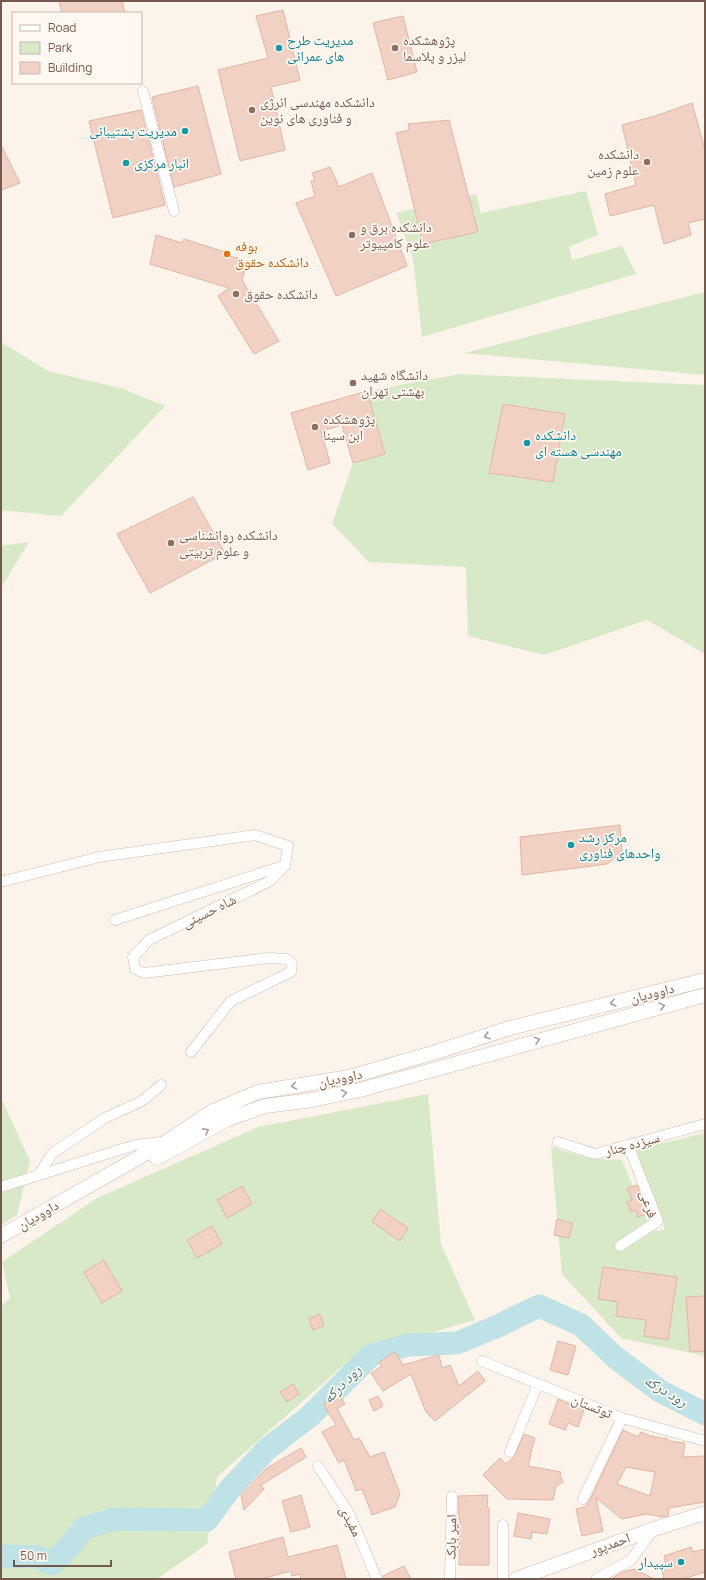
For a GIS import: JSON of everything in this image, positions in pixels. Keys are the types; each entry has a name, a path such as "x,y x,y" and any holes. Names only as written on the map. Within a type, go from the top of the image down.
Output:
{"street":[{"path":"143,91 174,211"},
{"path":"1,882 99,857 255,835 288,846 285,865 115,920"},
{"name":"شاه حسینی","path":"191,1052 231,1000 291,972 292,964 287,959 269,958 144,973 135,969 133,957 149,940 270,881 285,865"},
{"name":"داوودیان","path":"1,1245 169,1146 211,1112 258,1092 349,1077 436,1052 510,1028 705,980"},
{"name":"داوودیان","path":"1,1236 169,1146 226,1120 265,1106 312,1100 360,1090 705,995"},
{"path":"571,1013 581,1028"},
{"path":"38,1175 52,1153 105,1118 142,1101 161,1084"},
{"name":"سیزده چنار","path":"558,1142 594,1154 705,1124"},
{"path":"1,1187 135,1145 169,1146"},
{"name":"فرعی","path":"620,1246 658,1221 628,1145"},
{"name":"توتستان","path":"482,1361 622,1418 705,1440"},
{"path":"510,1452 538,1384"},
{"path":"583,1499 622,1418"},
{"name":"مفیدی","path":"318,1466 350,1515 376,1579"},
{"name":"امیر بابک","path":"450,1579 452,1496"},
{"name":"احمدپور","path":"516,1579 654,1529 705,1513"},
{"path":"503,1525 503,1579"},
{"path":"596,1579 631,1560 654,1529"}],"green space":[{"path":"586,191 598,235 569,247 572,260 622,246 636,274 422,337 413,258 396,213 476,194 481,213"},
{"path":"705,292 705,375 464,353"},
{"path":"1,342 48,371 124,389 165,406 61,516 1,510"},
{"path":"460,374 705,385 705,654 647,620 544,655 468,636 466,567 369,562 332,524 353,463 385,453 367,391"},
{"path":"29,542 1,588 1,546"},
{"path":"428,1094 441,1244 475,1320 355,1355 217,1477 207,1544 157,1579 1,1579 1,1306 10,1298 2,1262 97,1198 258,1127"},
{"path":"1,1098 30,1161 17,1215 1,1225"},
{"path":"705,1133 705,1356 621,1338 562,1274 551,1147 588,1158 622,1160 647,1220 656,1231 664,1230 664,1223 635,1150"}],"building":[{"path":"59,1 122,1 125,12 62,12"},
{"name":"دانشکده مهندسی انرژی و فناوری های نوین","path":"283,10 300,80 271,87 285,150 240,161 218,70 268,58 256,16"},
{"name":"پژوهشکده لیزر و پلاسما","path":"403,16 417,72 388,80 373,23"},
{"name":"مدیریت پشتیبانی","path":"198,86 221,174 174,187 152,97"},
{"name":"دانشکده علوم زمین","path":"692,103 705,150 705,219 688,223 691,235 664,244 654,205 610,216 605,194 636,185 622,125 652,117"},
{"name":"انبار مرکزی","path":"141,110 165,205 113,218 89,121"},
{"path":"449,120 478,232 423,244 396,133 409,130 408,124"},
{"path":"1,145 20,183 1,190"},
{"name":"دانشکده برق و علوم کامپیوتر","path":"330,167 339,187 372,173 407,266 336,296 296,203 315,196 311,181 315,180 312,173"},
{"name":"دانشکده حقوق","path":"156,235 182,243 184,239 225,252 224,255 238,258 237,261 247,263 242,280 279,341 254,354 218,296 229,288 150,264"},
{"name":"پژوهشکده ابن سینا","path":"367,391 385,454 353,463 342,425 321,431 330,463 308,470 291,413"},
{"name":"دانشکده مهندسی هسته ای","path":"503,404 565,414 553,482 489,473"},
{"name":"دانشکده روانشناسی و علوم تربیتی","path":"193,497 225,553 150,593 117,534"},
{"name":"مرکز رشد واحدهای فناوری","path":"620,825 622,852 607,864 522,875 520,837"},
{"path":"637,1185 648,1213 638,1217 636,1210 631,1212 627,1202 632,1200 627,1188"},
{"path":"242,1186 252,1204 227,1218 217,1200"},
{"path":"380,1209 408,1228 400,1241 372,1222"},
{"path":"557,1219 573,1223 569,1238 554,1235"},
{"path":"212,1226 222,1244 197,1258 187,1240"},
{"path":"104,1260 122,1291 102,1303 84,1272"},
{"path":"603,1267 677,1277 668,1340 644,1336 646,1320 616,1316 618,1302 598,1299"},
{"path":"705,1296 705,1351 690,1352 686,1297"},
{"path":"320,1314 324,1326 313,1330 309,1318"},
{"path":"558,1341 576,1346 568,1375 550,1370"},
{"path":"395,1352 403,1365 439,1355 442,1368 450,1365 459,1386 478,1371 485,1381 435,1421 426,1412 411,1374 383,1391 371,1373 382,1366 379,1362"},
{"path":"293,1384 299,1394 287,1402 280,1392"},
{"path":"339,1394 345,1404 337,1408 354,1440 359,1438 370,1457 384,1452 400,1494 395,1507 372,1515 362,1489 356,1491 344,1460 339,1463 322,1432 336,1425 323,1404"},
{"path":"378,1396 383,1406 374,1411 369,1400"},
{"path":"558,1399 584,1410 578,1427 568,1423 565,1430 549,1424"},
{"path":"623,1430 638,1437 641,1432 650,1436 668,1439 668,1441 685,1443 683,1457 705,1456 705,1502 669,1508 668,1516 663,1517 646,1514 622,1519 596,1498 603,1531 582,1536 576,1509 585,1507 589,1502","holes":["626,1467 655,1472 650,1496 617,1484"]},
{"path":"524,1434 535,1438 528,1466 561,1472 560,1475 563,1482 556,1486 553,1500 507,1499 483,1475 500,1458 506,1464 514,1457"},
{"path":"301,1448 306,1457 261,1485 264,1489 244,1510 241,1495 267,1468"},
{"path":"301,1495 310,1527 291,1532 282,1501"},
{"path":"488,1495 489,1565 459,1565 460,1519 458,1496"},
{"path":"518,1513 550,1519 547,1534 532,1532 531,1539 514,1536"},
{"path":"283,1537 288,1557 337,1545 346,1579 301,1579 300,1574 292,1576 291,1571 261,1579 236,1579 229,1552"},
{"name":"سپیدار","path":"691,1547 693,1552 705,1549 705,1572 683,1579 664,1579 662,1570 666,1568 664,1556"},
{"path":"404,1566 411,1579 383,1579 383,1576"},
{"path":"635,1569 654,1579 611,1579 622,1572"}],"waterway":[{"name":"رود درکه","path":"1,1556 38,1557 52,1564 70,1546 83,1528 115,1519 207,1520 229,1490 266,1450 310,1416 371,1355 409,1345 457,1343 498,1326 539,1306 581,1325 616,1358 660,1391 705,1414"}],"place":[{"name":"مدیریت طرح های عمرانی","path":"279,48"},
{"name":"پژوهشکده لیزر و پلاسما","path":"395,48"},
{"name":"دانشکده مهندسی انرژی و فناوری های نوین","path":"252,110"},
{"name":"مدیریت پشتیبانی","path":"185,131"},
{"name":"دانشکده علوم زمین","path":"647,162"},
{"name":"انبار مرکزی","path":"126,163"},
{"name":"دانشکده برق و علوم کامپیوتر","path":"352,235"},
{"name":"بوفه دانشکده حقوق","path":"227,254"},
{"name":"دانشکده حقوق","path":"236,294"},
{"name":"دانشگاه شهید بهشتی تهران","path":"353,383"},
{"name":"پژوهشکده ابن سینا","path":"315,427"},
{"name":"دانشکده مهندسی هسته ای","path":"527,443"},
{"name":"دانشکده روانشناسی و علوم تربیتی","path":"171,543"},
{"name":"مرکز رشد واحدهای فناوری","path":"571,845"},
{"name":"سپیدار","path":"681,1562"}]}
